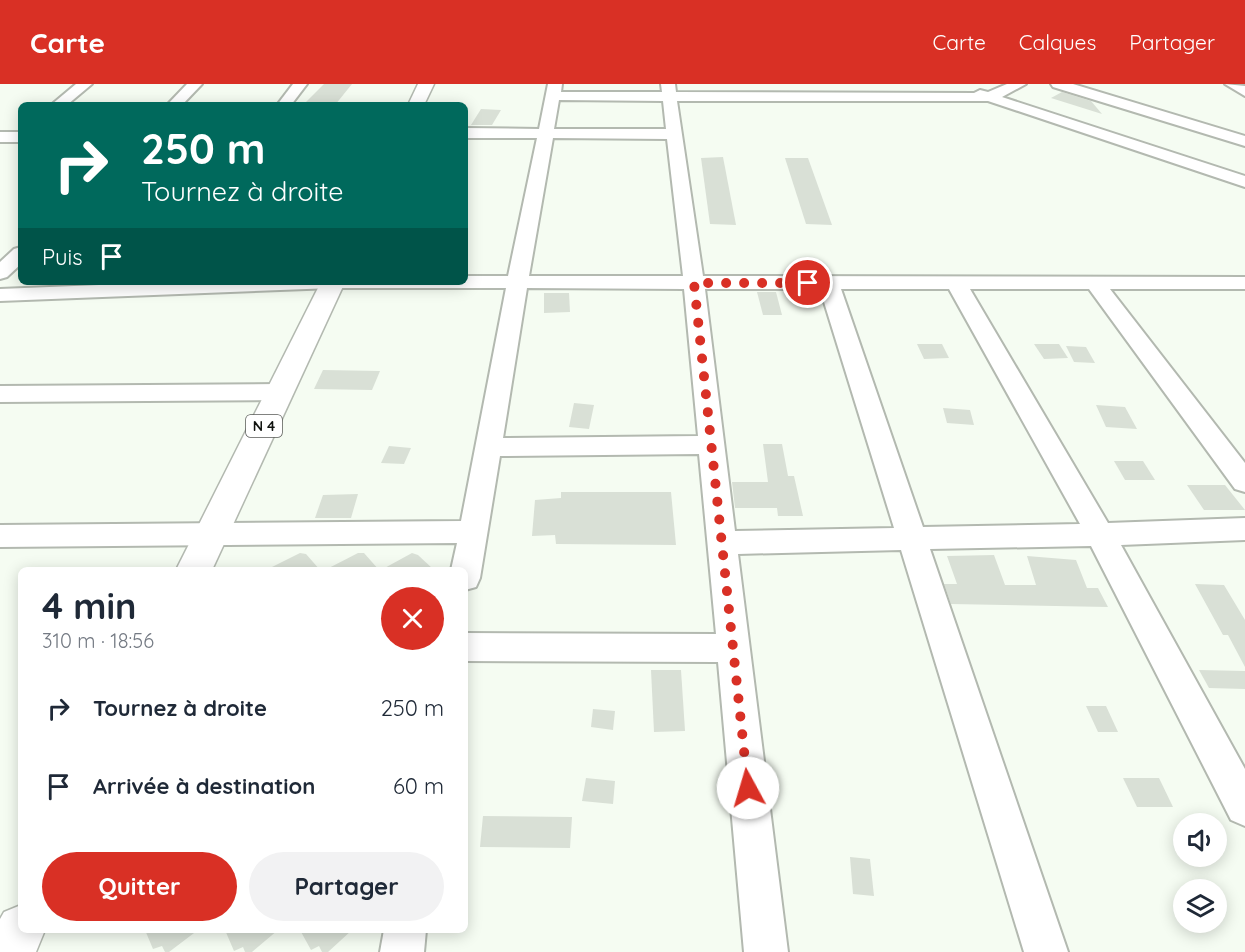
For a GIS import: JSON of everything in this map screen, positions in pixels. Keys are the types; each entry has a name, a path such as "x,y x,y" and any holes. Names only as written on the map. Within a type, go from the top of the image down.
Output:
{"highway":[{"path":"417,102 426,84"},
{"name":"N 4","path":"196,567 332,285"},
{"path":"10,952 19,933"}],"street":[{"path":"62,102 86,84"},
{"path":"177,102 195,84"},
{"path":"286,102 300,84"},
{"path":"795,88 818,84"},
{"path":"902,84 919,90"},
{"path":"950,84 1245,182"},
{"path":"467,567 553,90 795,88 989,97 1019,84"},
{"path":"1058,84 1156,116 1245,141"},
{"path":"1232,84 1245,92"},
{"path":"669,89 694,283 766,952"},
{"path":"1115,139 1156,116"},
{"path":"468,133 674,134"},
{"path":"0,273 18,256"},
{"path":"468,283 1245,283"},
{"path":"829,283 1046,952"},
{"path":"1095,283 1245,483"},
{"path":"957,284 1101,536 1245,807"},
{"path":"0,295 163,285"},
{"path":"0,394 280,392"},
{"path":"488,447 711,444"},
{"path":"721,543 912,537 1101,536 1245,529"},
{"path":"0,536 473,532"},
{"path":"468,647 733,648"},
{"path":"402,952 405,933"}],"building":[{"path":"324,84 352,84 337,102 306,102"},
{"path":"1062,92 1091,101 1102,114 1051,98"},
{"path":"481,109 501,110 492,125 471,125"},
{"path":"723,157 736,225 710,224 701,158"},
{"path":"785,158 808,158 832,225 806,224"},
{"path":"757,292 776,292 782,315 763,315"},
{"path":"544,293 569,293 570,312 544,313"},
{"path":"917,344 942,344 949,358 924,359"},
{"path":"1034,344 1059,344 1068,358 1044,359"},
{"path":"1066,346 1086,347 1095,363 1074,362"},
{"path":"323,370 380,371 372,390 314,389"},
{"path":"574,403 594,405 589,429 569,427"},
{"path":"1096,405 1125,407 1137,429 1106,427"},
{"path":"943,408 970,410 974,425 947,423"},
{"path":"763,444 782,444 788,476 794,476 803,516 778,516 777,508 735,508 732,482 768,482"},
{"path":"389,446 411,448 404,464 381,463"},
{"path":"1114,461 1143,461 1155,480 1125,480"},
{"path":"1187,485 1225,485 1245,510 1204,510"},
{"path":"561,492 671,492 676,545 556,544 555,535 532,536 535,500 561,498"},
{"path":"358,494 351,518 315,518 323,495"},
{"path":"300,553 306,554 317,567 272,567"},
{"path":"358,553 364,553 376,567 331,567"},
{"path":"412,553 418,555 431,567 386,567"},
{"path":"994,555 1005,585 1036,585 1027,556 1076,560 1087,588 1098,588 1108,607 951,604 944,584 957,584 947,556"},
{"path":"1195,584 1224,585 1245,620 1245,667 1228,635 1223,635"},
{"path":"651,670 681,670 685,731 654,732"},
{"path":"1199,670 1245,671 1245,689 1209,688"},
{"path":"1086,706 1106,706 1118,732 1098,732"},
{"path":"593,709 615,711 613,730 591,727"},
{"path":"586,778 615,781 613,804 582,801"},
{"path":"1123,778 1159,778 1173,807 1137,807"},
{"path":"483,816 572,817 570,848 480,847"},
{"path":"850,857 870,859 874,896 853,894"},
{"path":"146,933 194,933 169,952 165,952 162,946 153,949"},
{"path":"226,933 274,933 252,952 245,952 243,947 234,951"},
{"path":"302,933 349,933 328,952 322,952 319,946 311,950"}],"route":[{"path":"748,788 694,283 808,283"}]}
